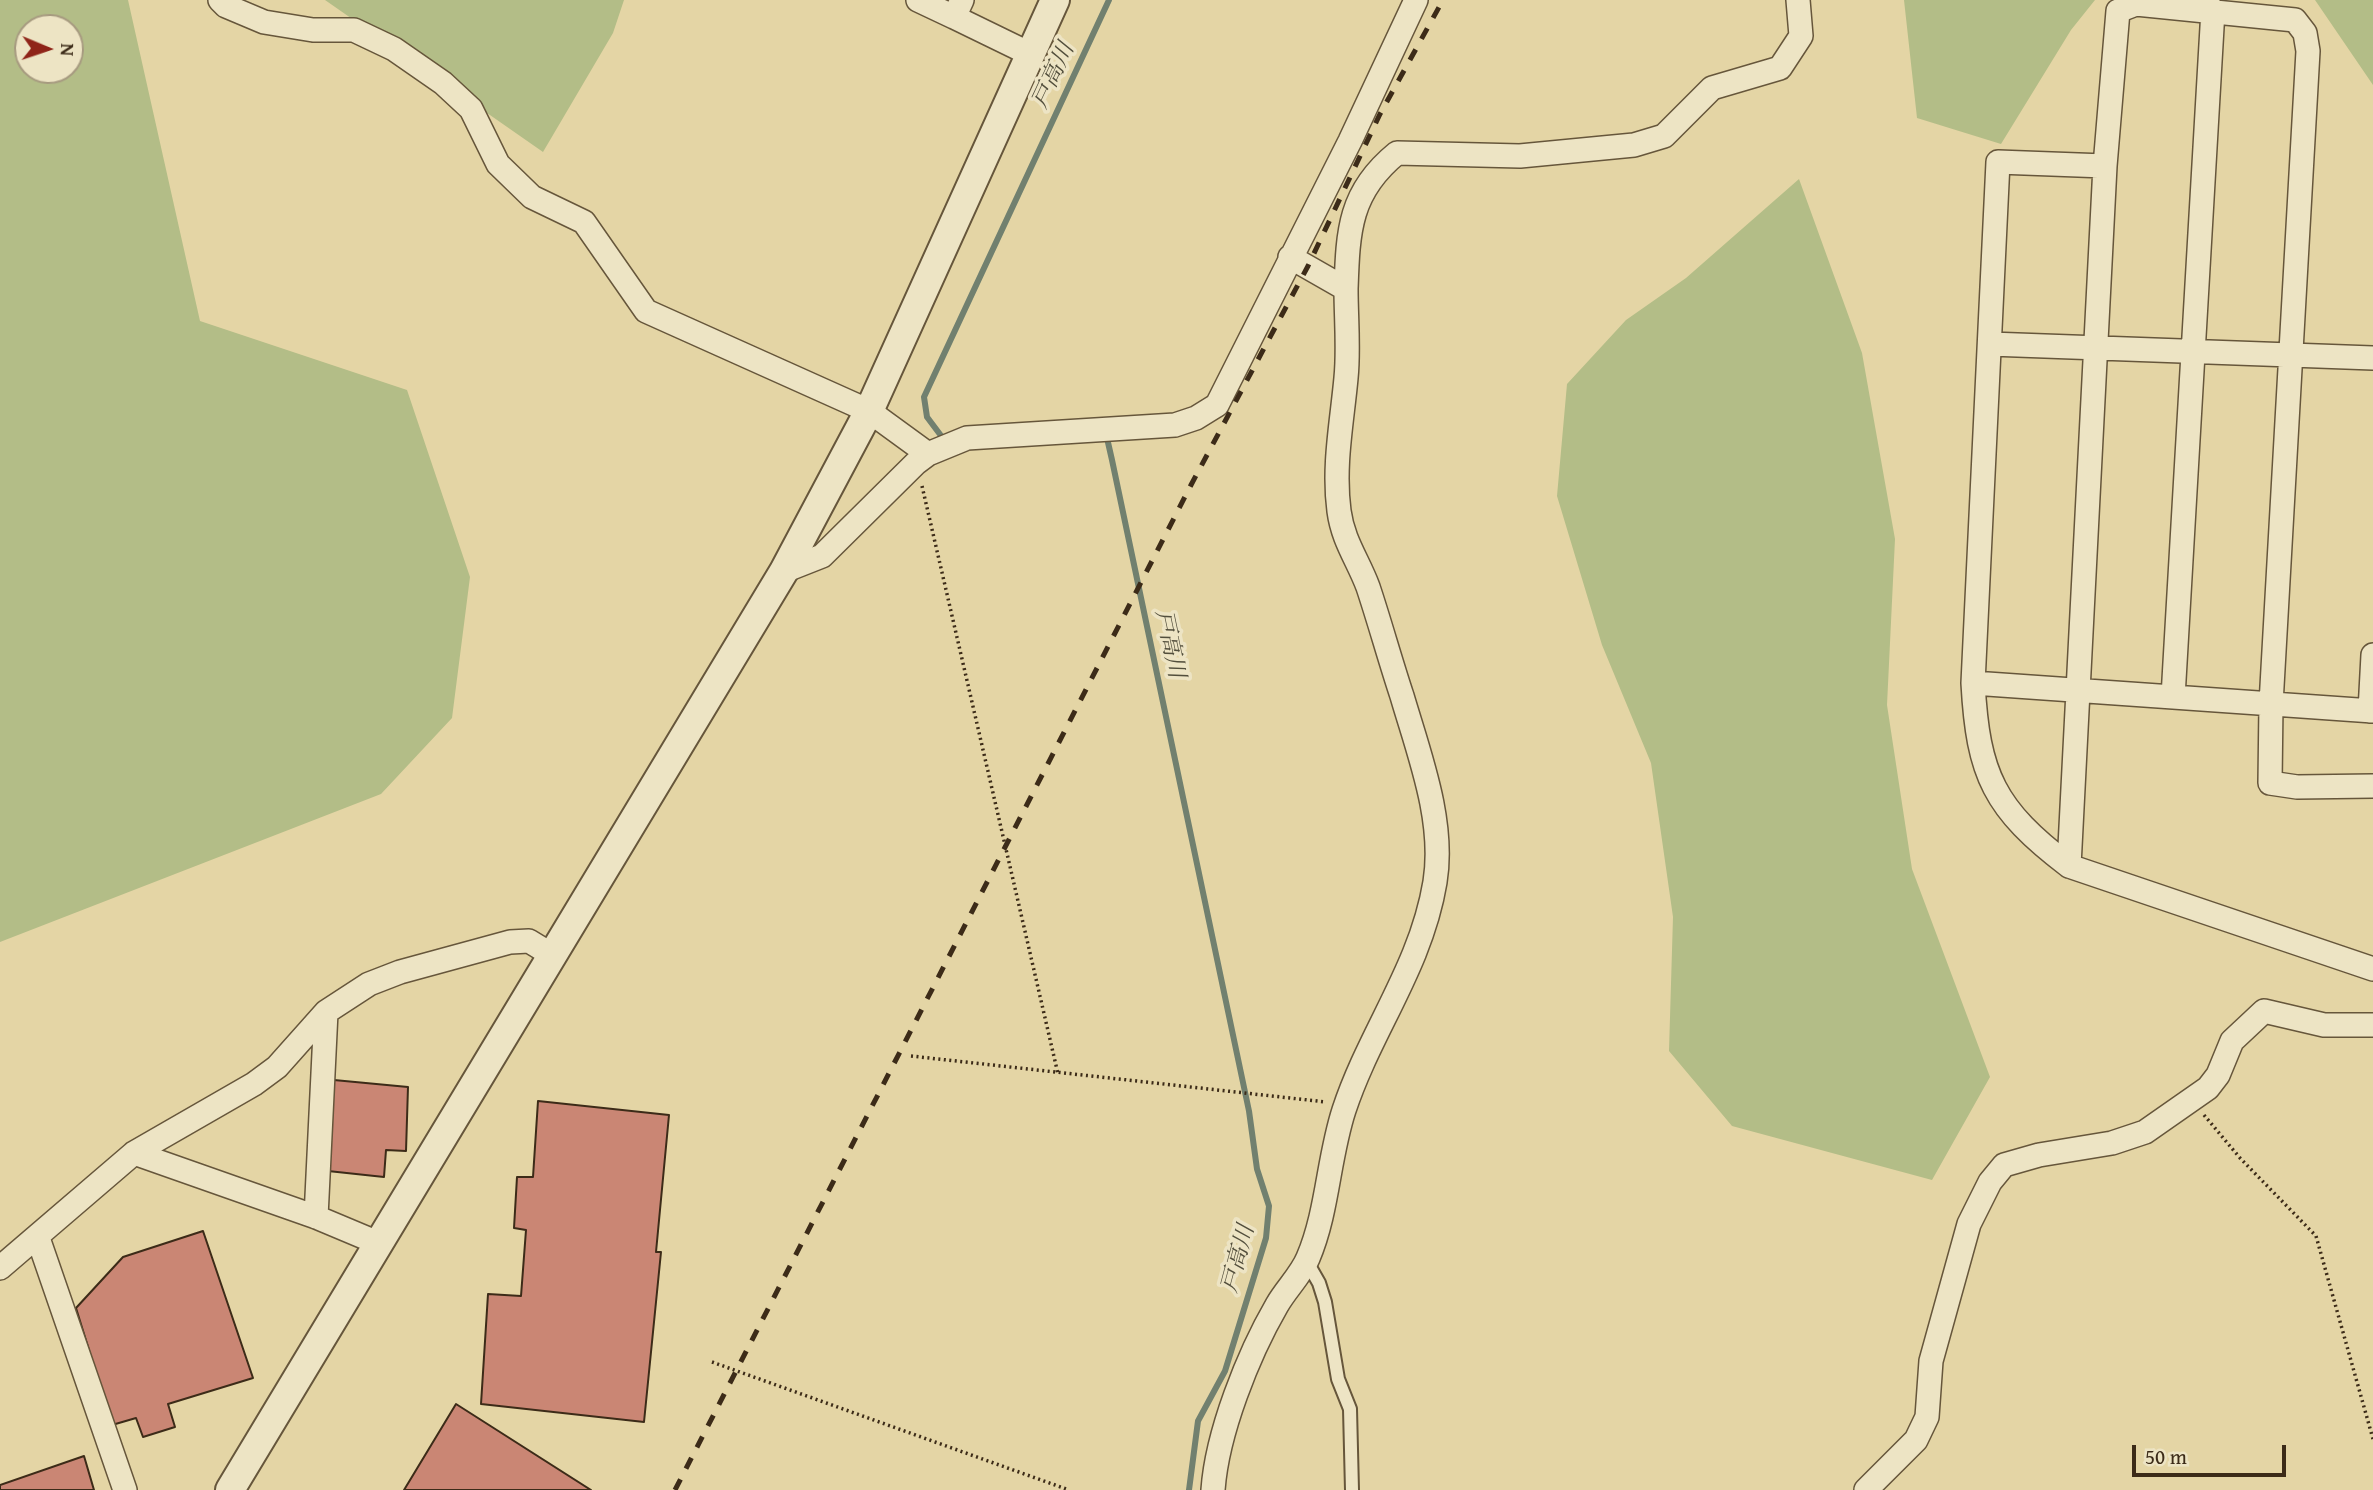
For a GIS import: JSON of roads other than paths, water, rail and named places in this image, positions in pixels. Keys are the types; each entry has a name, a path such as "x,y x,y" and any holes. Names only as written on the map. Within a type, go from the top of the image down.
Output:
{"street":[{"path":"220,0 226,6 264,22 313,30 354,30 394,48 443,83 471,109 498,164 532,197 584,222 646,311 869,411 922,458"},
{"path":"918,0 958,8 1030,54"},
{"path":"230,1490 279,1413 378,1243 784,571 869,411 1055,0"},
{"path":"784,571 822,556 922,458 967,438 1175,425 1196,418 1217,405 1350,141 1416,0"},
{"path":"1213,1490 1225,1426 1238,1390 1276,1306 1307,1262 1320,1226 1326,1181 1344,1109 1410,970 1426,927 1436,879 1437,847 1431,800 1417,746 1366,583 1347,545 1339,509 1338,454 1347,374 1348,240 1355,209 1374,171 1397,153 1520,156 1634,145 1664,136 1712,88 1780,68 1801,36 1798,0"},
{"path":"2069,866 2105,166 2118,11 2136,4 2295,20 2305,33 2308,51 2289,355 2271,704 2270,783 2297,787 2373,786"},
{"path":"2173,697 2213,10"},
{"path":"2105,166 1998,162 1973,683 1976,736 1984,769 2012,815 2037,841 2069,866 2373,969"},
{"path":"1290,257 1346,289"},
{"path":"1990,344 2373,358"},
{"path":"1973,683 2372,711 2373,655"},
{"path":"0,1268 134,1153 254,1084 277,1067 326,1012 369,984 400,972 510,942 529,941 552,955"},
{"path":"1866,1490 1916,1440 1927,1417 1930,1361 1969,1224 1990,1182 2004,1165 2039,1155 2112,1143 2145,1132 2192,1101 2218,1075 2232,1041 2264,1011 2323,1025 2373,1025"},
{"path":"316,1217 326,1012"},
{"path":"134,1153 316,1217 378,1243"},
{"path":"38,1238 125,1490"}],"lane":[{"path":"1307,1262 1322,1293 1338,1379 1350,1409 1352,1490"}],"waterway":[{"name":"戸高川","path":"945,441 927,417 924,397 1109,0"},
{"name":"戸高川","path":"1101,439 1107,438 1112,460 1249,1111 1257,1169 1269,1206 1266,1238 1225,1371 1198,1421 1189,1490"}],"railway":[{"path":"675,1490 1191,485 1308,266 1380,114 1443,0"}]}
